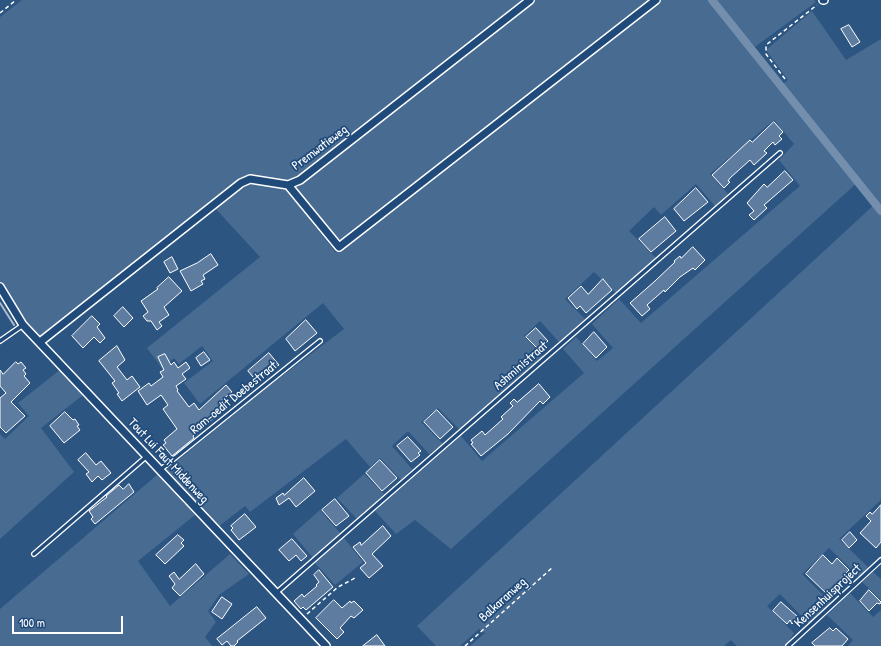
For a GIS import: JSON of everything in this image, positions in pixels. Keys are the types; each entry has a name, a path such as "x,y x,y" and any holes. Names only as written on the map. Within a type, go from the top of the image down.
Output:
{"street":[{"name":"Premwatieweg","path":"40,342 250,179 288,185 300,180 530,0"},
{"path":"288,185 339,247 656,0"},
{"name":"Tout Lui Faut Middenweg","path":"0,287 23,325 326,646"}],"lane":[{"name":"Ashministraat","path":"276,593 780,153"},
{"path":"0,341 23,325"},
{"name":"Ram-oedit Doebestraat","path":"160,470 320,341"},
{"path":"34,554 147,456"},
{"name":"Kensenhuisproject","path":"788,646 881,560"}],"path":[{"path":"0,13 16,0"},
{"path":"785,79 766,54 766,45 823,0"},
{"name":"Balkaranweg","path":"465,646 552,567"},
{"path":"301,620 338,587 357,577"}],"shaded area":[{"path":"22,0 523,0 298,178 291,180 247,176 41,338 24,320 0,281 0,17"},
{"path":"535,0 651,0 339,242 296,188"},
{"path":"661,0 814,0 816,2 752,49 781,85 788,80 766,50 812,11 846,60 881,39 881,500 839,539 868,567 859,577 829,548 802,574 831,603 809,624 780,594 767,606 794,633 790,639 791,641 785,646 737,646 731,640 724,646 470,646 485,633 479,629 460,646 436,646 417,626 875,204 858,182 451,549 415,520 396,534 375,511 461,436 482,461 584,373 563,349 576,337 597,361 613,348 592,324 619,299 641,323 800,186 779,160 794,144 774,120 710,174 728,194 715,206 696,184 661,215 654,207 629,231 656,258 616,293 594,272 565,299 585,319 559,342 540,321 524,336 543,356 460,430 438,408 421,422 443,444 429,454 408,431 392,446 412,469 401,480 380,458 370,467 346,439 250,512 245,506 218,527 165,471 265,389 344,329 323,303 200,404 184,383 213,361 202,346 179,364 174,358 162,368 147,348 260,257 215,208 252,182 272,184 286,189 336,253"},
{"path":"61,369 83,395 41,428 74,472 0,539 0,434 5,439 29,416 18,403"},
{"path":"158,474 195,515 138,561 170,606 230,554 249,574 219,595 208,611 216,622 205,637 212,646 0,646 0,609"},
{"path":"364,474 384,494 357,519 337,498"},
{"path":"320,510 340,533 313,558 293,534"},
{"path":"344,538 363,562 335,585 315,563"},
{"path":"873,572 881,579 881,600 862,582"},
{"path":"850,593 873,617 881,610 881,646 848,646 853,640 827,615"}],"building":[{"path":"849,25 860,42 852,47 841,29"},
{"path":"774,122 783,132 779,136 782,139 775,145 773,142 764,151 767,153 754,165 750,160 730,178 728,181 730,182 724,188 712,175 750,140 752,142"},
{"path":"785,171 793,180 764,205 767,208 754,220 749,215 754,211 747,203 764,184 767,187"},
{"path":"696,188 708,202 684,221 674,209"},
{"path":"665,217 676,231 651,252 639,239"},
{"path":"693,247 705,260 695,270 693,268 680,277 665,292 664,290 647,305 650,309 642,316 630,303 675,262 674,261 680,256 681,258"},
{"path":"211,254 218,265 203,275 205,279 201,281 203,284 191,291 180,271"},
{"path":"172,257 178,269 170,273 164,262"},
{"path":"169,277 182,291 164,307 169,315 159,322 162,326 157,330 151,321 147,321 143,316 148,312 141,301 158,289 157,288"},
{"path":"603,279 612,290 586,313 580,306 577,309 568,298 581,286 588,294"},
{"path":"123,307 133,318 124,327 114,316"},
{"path":"92,316 100,324 97,327 105,338 100,343 94,337 83,348 72,336"},
{"path":"306,320 317,333 295,351 286,339"},
{"path":"536,328 548,341 539,350 526,337"},
{"path":"594,332 607,347 596,358 583,344"},
{"path":"117,346 125,360 117,367 127,380 132,376 140,387 122,401 117,394 119,393 112,383 115,381 99,361"},
{"path":"204,352 210,360 201,366 196,358"},
{"path":"269,353 279,365 257,382 248,371"},
{"path":"165,354 171,365 174,362 178,368 186,362 190,368 182,374 186,379 176,386 177,391 189,407 194,403 199,410 226,385 232,392 222,400 227,406 193,436 194,438 172,456 163,445 166,443 164,440 177,429 163,409 168,405 161,395 147,405 138,391 149,383 151,386 163,377 160,372 164,370 158,357"},
{"path":"16,362 18,364 21,362 26,368 23,370 26,374 24,376 30,383 11,402 25,416 6,433 0,427 0,398 6,393 0,386 0,370 3,374"},
{"path":"539,384 550,397 543,404 540,401 508,434 481,456 471,444 473,443 471,440 482,431 485,435 503,419 501,417 513,406 510,403 514,399 517,402"},
{"path":"437,410 453,427 440,439 424,422"},
{"path":"65,412 73,420 75,419 80,430 64,443 50,426"},
{"path":"408,437 421,451 418,453 420,455 411,462 397,446"},
{"path":"86,453 96,465 101,461 111,473 102,480 98,476 92,482 86,474 89,472 78,460"},
{"path":"380,460 397,478 382,491 366,473"},
{"path":"304,478 315,491 296,507 289,498 279,505 276,498 283,493 284,495"},
{"path":"129,484 134,492 95,524 91,519 93,517 89,511 107,497 106,496 119,485 123,489"},
{"path":"335,499 349,516 336,526 322,510"},
{"path":"881,505 881,542 876,548 860,533 871,521 866,516 870,512 872,514"},
{"path":"245,514 256,527 239,540 231,530 233,528 231,526"},
{"path":"383,526 391,536 372,554 383,566 369,578 360,568 366,563 353,547 360,542 361,545"},
{"path":"850,532 857,540 849,548 842,540"},
{"path":"178,535 184,540 181,543 184,546 165,564 156,555"},
{"path":"292,539 307,556 301,561 296,555 289,561 279,550"},
{"path":"823,555 832,564 837,558 849,570 827,594 806,574"},
{"path":"196,564 204,574 180,596 172,588 175,584 169,576 174,572 179,579"},
{"path":"319,570 333,587 306,610 303,607 301,609 294,601 302,594 304,597 317,586 316,585 319,582 314,575"},
{"path":"869,590 881,602 880,604 877,603 869,611 860,601"},
{"path":"222,597 232,604 222,619 212,612"},
{"path":"334,600 342,608 350,601 351,603 354,601 363,610 354,618 351,616 340,628 344,632 337,639 316,618"},
{"path":"781,602 798,617 792,624 790,620 787,624 773,611"},
{"path":"257,607 266,618 237,641 238,642 234,646 231,646 227,641 222,645 217,639"},
{"path":"830,628 833,631 836,628 848,639 842,646 815,646 812,643"},
{"path":"377,635 385,646 363,646"}],"waterway":[{"path":"712,0 881,211"},
{"path":"0,303 14,325"}]}
